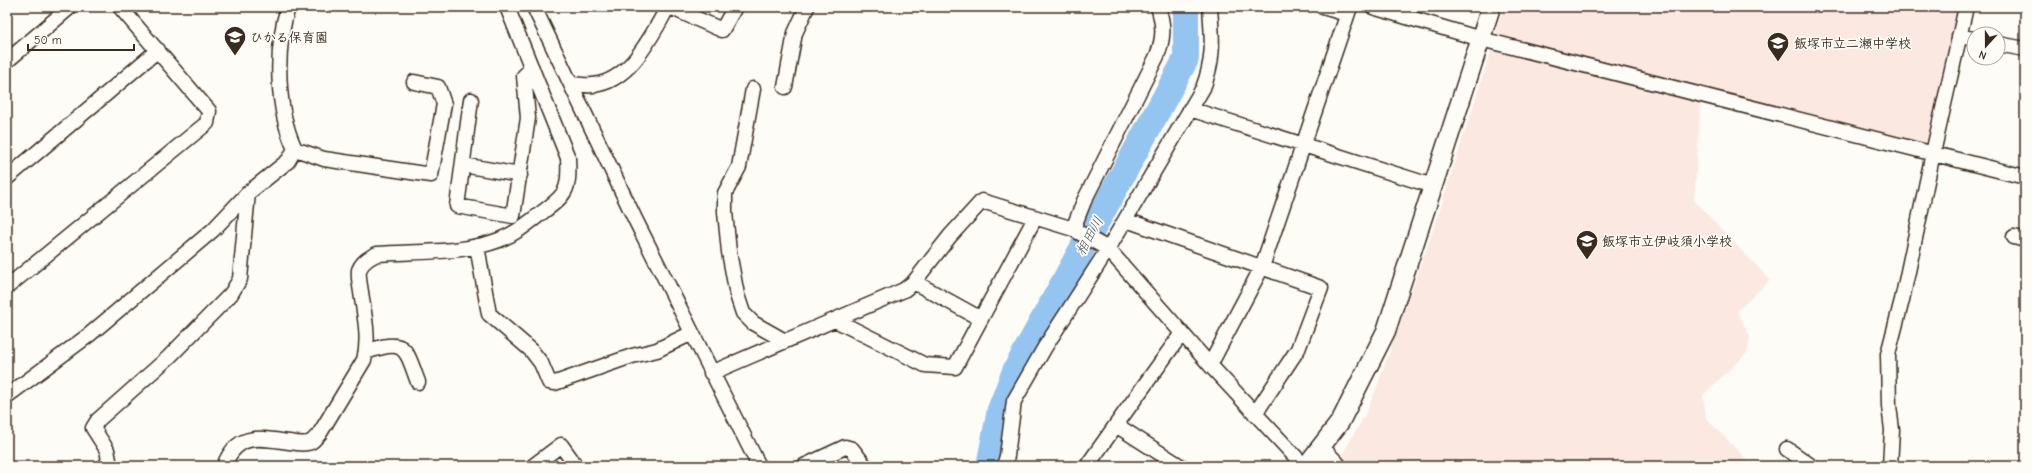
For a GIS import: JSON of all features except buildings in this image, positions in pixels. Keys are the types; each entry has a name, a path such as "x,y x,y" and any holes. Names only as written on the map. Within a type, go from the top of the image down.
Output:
{"street":[{"path":"7,61 70,7"},
{"path":"7,287 207,123 209,111 120,7"},
{"path":"288,7 284,20 280,46 279,82 289,136 296,149 324,159 431,175 444,104 438,87 414,82"},
{"path":"224,466 229,454 240,443 255,437 298,443 311,442 320,433 364,360 366,352 366,336 359,270 366,260 377,254 467,248 498,240 521,230 556,203 566,192 569,175 568,158 507,7"},
{"path":"534,7 635,219 759,466"},
{"path":"571,84 593,85 610,80 620,74 639,54 669,7 722,30 735,7"},
{"path":"786,87 795,33 807,7"},
{"path":"1073,229 1084,201 1157,56 1163,41 1163,21 1158,7"},
{"path":"1004,466 1007,456 1014,401 1045,347 1126,220 1190,109 1210,69 1213,46 1210,7"},
{"path":"1210,365 1262,267 1302,145 1349,11 1323,7"},
{"path":"1373,7 1481,38 2025,177"},
{"path":"711,373 904,290 914,282 950,236 982,200 1073,229 1108,249 1210,365 1305,466 1321,449 1340,422 1386,331 1491,7"},
{"path":"1890,466 1892,430 1889,406 1888,354 1902,300 1932,153 1966,7"},
{"path":"1959,36 1966,37"},
{"path":"2006,45 2025,49"},
{"path":"7,178 158,50"},
{"path":"471,100 457,206 513,216 528,118 524,76 532,68"},
{"path":"754,89 739,167 725,193 725,212 729,252 737,295 743,313 754,323 785,341"},
{"path":"1190,109 1433,186"},
{"path":"7,396 89,335 213,230 248,193 288,161 296,149"},
{"path":"463,166 520,175"},
{"path":"105,466 109,460 107,450 93,428 98,420 169,357 230,294 240,279 248,193"},
{"path":"835,320 925,365 955,367 1035,218"},
{"path":"1126,220 1321,288 1298,349 1255,414"},
{"path":"477,246 489,314 531,350 541,363 549,382 555,383 632,356 657,350 692,333"},
{"path":"914,282 981,319"},
{"path":"1087,466 1182,333"},
{"path":"366,352 386,345 402,348 408,354 418,382"},
{"path":"1116,425 1180,466"},
{"path":"533,466 561,445 576,466"},
{"path":"804,466 845,447 852,449 865,466"},
{"path":"1321,449 1337,466"},
{"path":"1787,449 1811,466"}],"shaded area":[{"name":"飯塚市立二瀬中学校","path":"1504,7 1959,7 1929,142 1924,145 1723,94 1495,33"},
{"name":"飯塚市立伊岐須小学校","path":"1499,48 1701,98 1694,201 1770,280 1737,311 1750,337 1747,353 1703,395 1706,418 1753,466 1350,466 1341,457 1367,411 1375,392 1434,228 1491,51"}],"waterway":[{"name":"相田川","path":"989,466 1000,410 1015,371 1186,59 1186,7"}],"place":[{"name":"ひかる保育園","path":"235,56"},
{"name":"飯塚市立二瀬中学校","path":"1778,62"},
{"name":"飯塚市立伊岐須小学校","path":"1587,260"}]}
